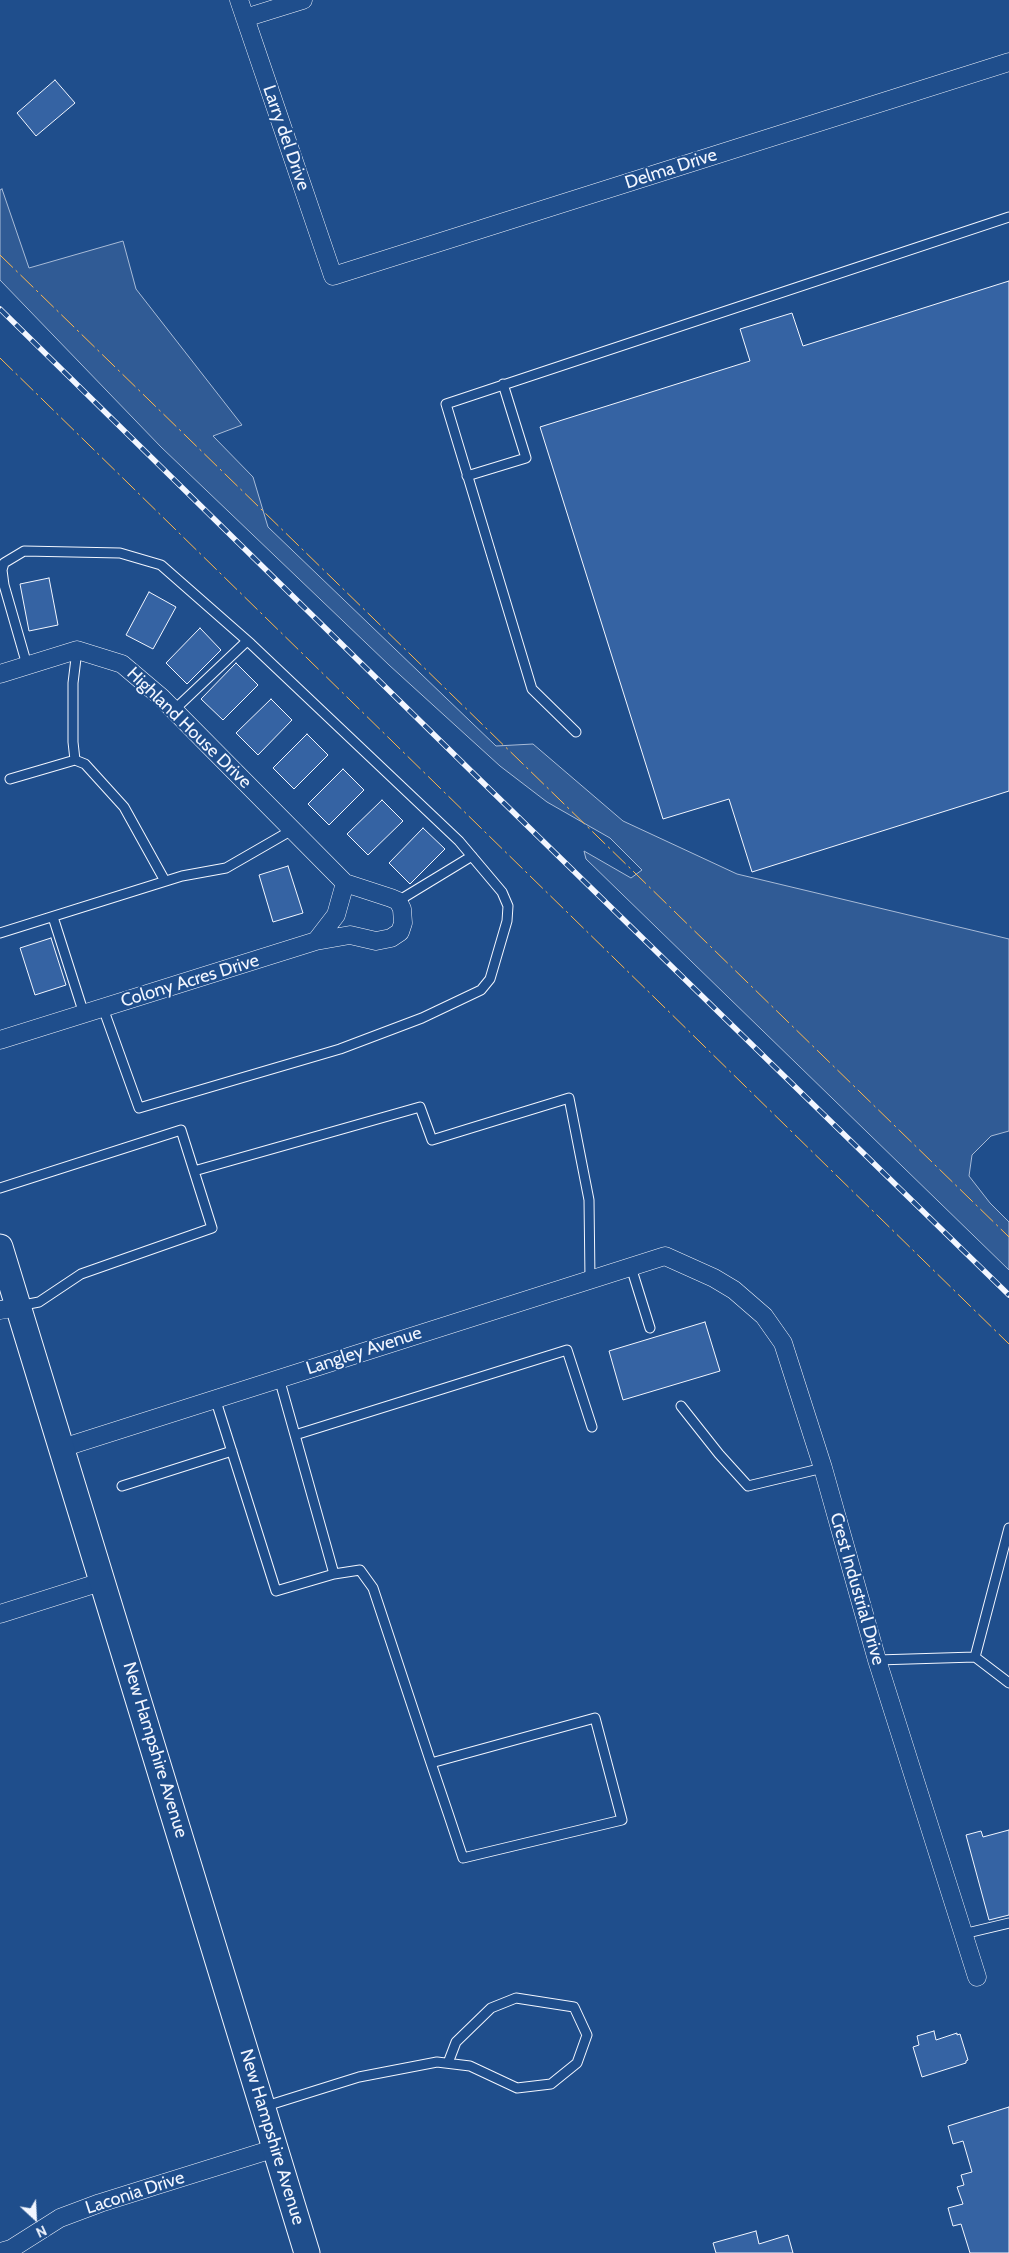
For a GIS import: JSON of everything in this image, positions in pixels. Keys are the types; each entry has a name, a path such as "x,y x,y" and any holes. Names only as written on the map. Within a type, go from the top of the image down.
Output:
{"street":[{"name":"Larry del Drive","path":"239,0 333,276"},
{"path":"245,18 303,0"},
{"name":"Delma Drive","path":"333,276 1009,62"},
{"path":"0,674 77,650"},
{"name":"Highland House Drive","path":"77,650 122,664 174,710 345,883"},
{"path":"316,941 336,915 345,883 398,902"},
{"name":"Colony Acres Drive","path":"0,1040 316,941 350,935 376,941 391,938 400,932 403,922 402,909 398,902"},
{"name":"New Hampshire Avenue","path":"0,1247 9,1308 62,1448 307,2253"},
{"name":"Langley Avenue","path":"62,1448 665,1256"},
{"name":"Crest Industrial Drive","path":"665,1256 714,1278 734,1290 764,1316 783,1343 823,1468 877,1660 976,1976"},
{"path":"0,1614 104,1582"},
{"name":"Laconia Drive","path":"0,2252 11,2248 68,2215 276,2148"}],"lane":[{"path":"576,732 532,689 446,404 1009,217"},
{"path":"467,476 526,458 503,384"},
{"path":"27,665 4,585 2,564 24,551 120,553 161,565 247,641 459,841 502,892 508,906 508,921 490,980 481,990 422,1018 340,1049 139,1108 103,1008"},
{"path":"174,710 247,641"},
{"path":"75,760 73,742 73,684 77,650"},
{"path":"10,779 75,760 85,764 124,807 165,881"},
{"path":"0,933 182,876 226,868 292,830"},
{"path":"398,902 472,856"},
{"path":"53,916 84,1014"},
{"path":"194,1172 420,1107 432,1140 570,1098 588,1200 590,1279"},
{"path":"0,1188 181,1130 212,1228 81,1274 39,1302 9,1308"},
{"path":"630,1267 650,1328"},
{"path":"295,1435 567,1350 592,1427"},
{"path":"279,1378 334,1574"},
{"path":"215,1398 276,1591 334,1574 360,1570 373,1588 431,1763 463,1858 622,1820 595,1718 431,1763"},
{"path":"681,1406 719,1454 748,1486 823,1468"},
{"path":"122,1486 232,1451"},
{"path":"975,1657 1009,1528"},
{"path":"877,1660 975,1657 1009,1683"},
{"path":"963,1934 1009,1923"},
{"path":"263,2107 359,2077 438,2062 470,2066 517,2088 551,2084 577,2062 587,2035 574,2007 516,1998 491,2008 456,2042 448,2063"}],"shaded area":[{"path":"2,189 29,268 123,241 136,289 242,425 213,436 253,477 268,527 496,746 533,744 623,821 737,874 1009,939 1009,1131 991,1136 972,1155 969,1176 990,1203 1009,1222 1009,1270 586,859 584,851 631,878 642,870 610,838 547,802 500,766 389,665 161,447 0,280 0,190"}],"building":[{"path":"55,80 75,103 36,136 17,113"},
{"path":"1009,281 1009,791 752,872 729,799 663,819 540,427 750,361 740,329 792,313 803,346"},
{"path":"49,578 58,625 29,631 20,584"},
{"path":"149,592 176,607 153,649 126,635"},
{"path":"200,628 221,650 187,684 166,663"},
{"path":"236,663 258,685 223,720 201,699"},
{"path":"271,699 292,720 258,755 236,733"},
{"path":"307,734 328,755 294,789 273,768"},
{"path":"343,769 364,790 329,825 308,804"},
{"path":"382,800 403,821 368,855 347,834"},
{"path":"423,828 445,849 410,884 389,863"},
{"path":"288,866 303,913 273,922 259,875"},
{"path":"51,938 66,985 35,995 20,948"},
{"path":"705,1322 720,1371 623,1400 609,1351"},
{"path":"1009,1830 1009,1915 989,1920 966,1835 981,1831 983,1837"},
{"path":"934,2031 936,2040 957,2033 957,2035 960,2034 968,2060 966,2063 922,2077 913,2047 919,2045 917,2036"},
{"path":"1009,2107 1009,2253 970,2253 961,2224 953,2226 948,2208 963,2204 957,2187 964,2185 961,2175 972,2172 963,2141 953,2144 948,2126"},
{"path":"756,2231 759,2244 788,2235 793,2253 716,2253 713,2243"}],"railway":[{"path":"0,309 1009,1295"}],"power":[{"path":"0,255 1009,1237"},
{"path":"0,358 1009,1344"}]}
